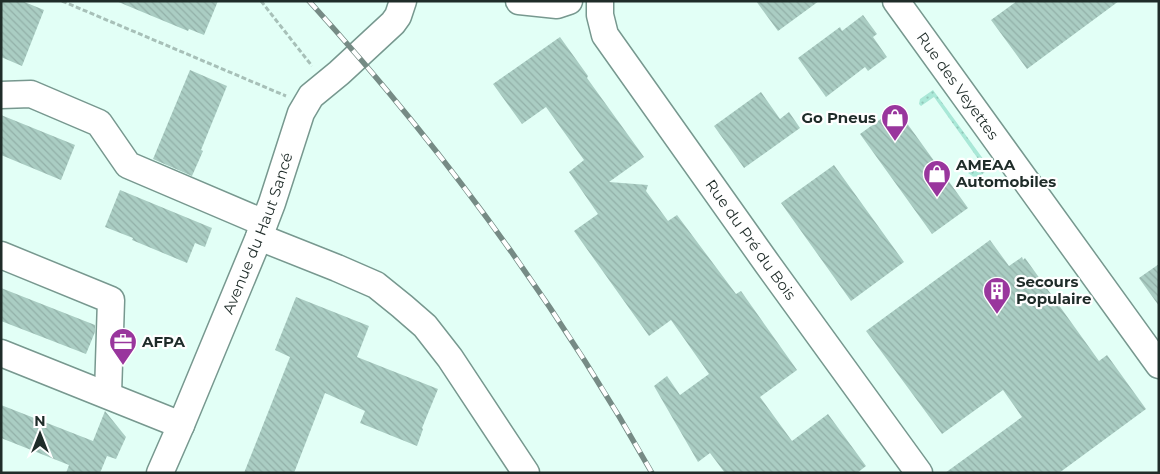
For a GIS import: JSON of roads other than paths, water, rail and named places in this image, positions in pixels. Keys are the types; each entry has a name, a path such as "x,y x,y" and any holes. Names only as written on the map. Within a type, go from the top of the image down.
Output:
{"street":[{"path":"519,1 557,5 570,1"},
{"name":"Rue du Pré du Bois","path":"600,1 600,14 605,35 919,473"},
{"name":"Rue des Veyettes","path":"896,1 1159,365"},
{"name":"Avenue du Haut Sancé","path":"160,473 261,230 301,113 311,96 326,84 398,12"},
{"path":"1,95 31,94 99,123 128,165 376,286 425,326 450,358 526,473"},
{"path":"1,255 112,300 108,394"},
{"path":"1,353 108,394 181,425"}],"railway":[{"path":"309,1 404,112 494,227 576,348 652,473"}],"place":[{"name":"Go Pneus","path":"895,142"},
{"name":"AMEAA Automobiles","path":"937,198"},
{"name":"Secours Populaire","path":"997,315"},
{"name":"AFPA","path":"123,366"}]}
